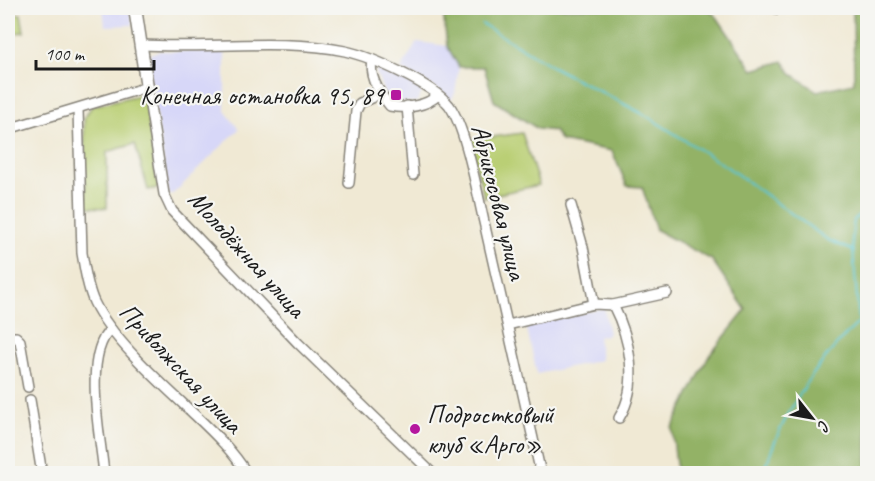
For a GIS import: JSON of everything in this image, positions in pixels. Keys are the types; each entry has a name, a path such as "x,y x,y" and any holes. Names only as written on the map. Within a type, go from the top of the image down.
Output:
{"street":[{"name":"Молодёжная улица","path":"135,8 164,194 172,211 298,343 433,474"},
{"name":"Абрикосовая улица","path":"142,45 299,46 334,49 372,60 417,82 438,95 448,105 459,122 479,198 541,474"},
{"path":"372,60 370,68 380,94 390,106 431,102 438,95"},
{"path":"8,129 147,87"},
{"path":"349,183 356,111 360,103 380,94"},
{"path":"407,106 413,175"},
{"name":"Приволжская улица","path":"78,109 82,253 85,273 94,302 111,329 156,378 212,431 247,474"},
{"path":"571,205 583,247 594,304"},
{"path":"508,324 594,304 613,305 667,293"},
{"path":"613,305 629,349 630,390 627,403 619,418"},
{"path":"104,474 94,375 100,343 111,329"},
{"path":"8,337 16,337 20,341 28,387"},
{"path":"30,400 42,474"}],"shaded area":[{"path":"103,8 130,8 133,25 105,26"},
{"path":"417,42 447,46 459,67 455,93 451,100 438,89 401,69"},
{"path":"160,51 225,52 225,111 239,129 174,193 169,195 148,62 150,54"},
{"path":"380,68 419,86 422,93 416,102 393,102 385,95 376,72"},
{"path":"604,308 609,334 598,337 601,360 537,374 526,325"}],"green space":[{"path":"434,8 707,8 717,17 753,70 783,61 792,74 817,91 854,83 853,8 867,8 867,473 677,473 672,428 709,356 746,310 712,260 656,230 642,187 627,186 612,151 561,141 554,131 538,129 494,101 484,67 459,67 447,46 443,11"},
{"path":"21,14 24,32 8,34 8,15"},
{"path":"139,95 145,100 158,188 148,190 135,144 107,152 107,208 86,207 84,118 92,106"},
{"path":"522,133 539,185 484,197 470,140"}],"waterway":[{"path":"482,24 553,67 645,115 727,167 828,240 854,251"},
{"path":"764,474 779,433 801,392 829,354 859,322 852,238 854,220 868,206"}],"place":[{"name":"Конечная остановка 95, 89","path":"396,95"},
{"name":"Подростковый клуб «Арго»","path":"415,429"}]}
